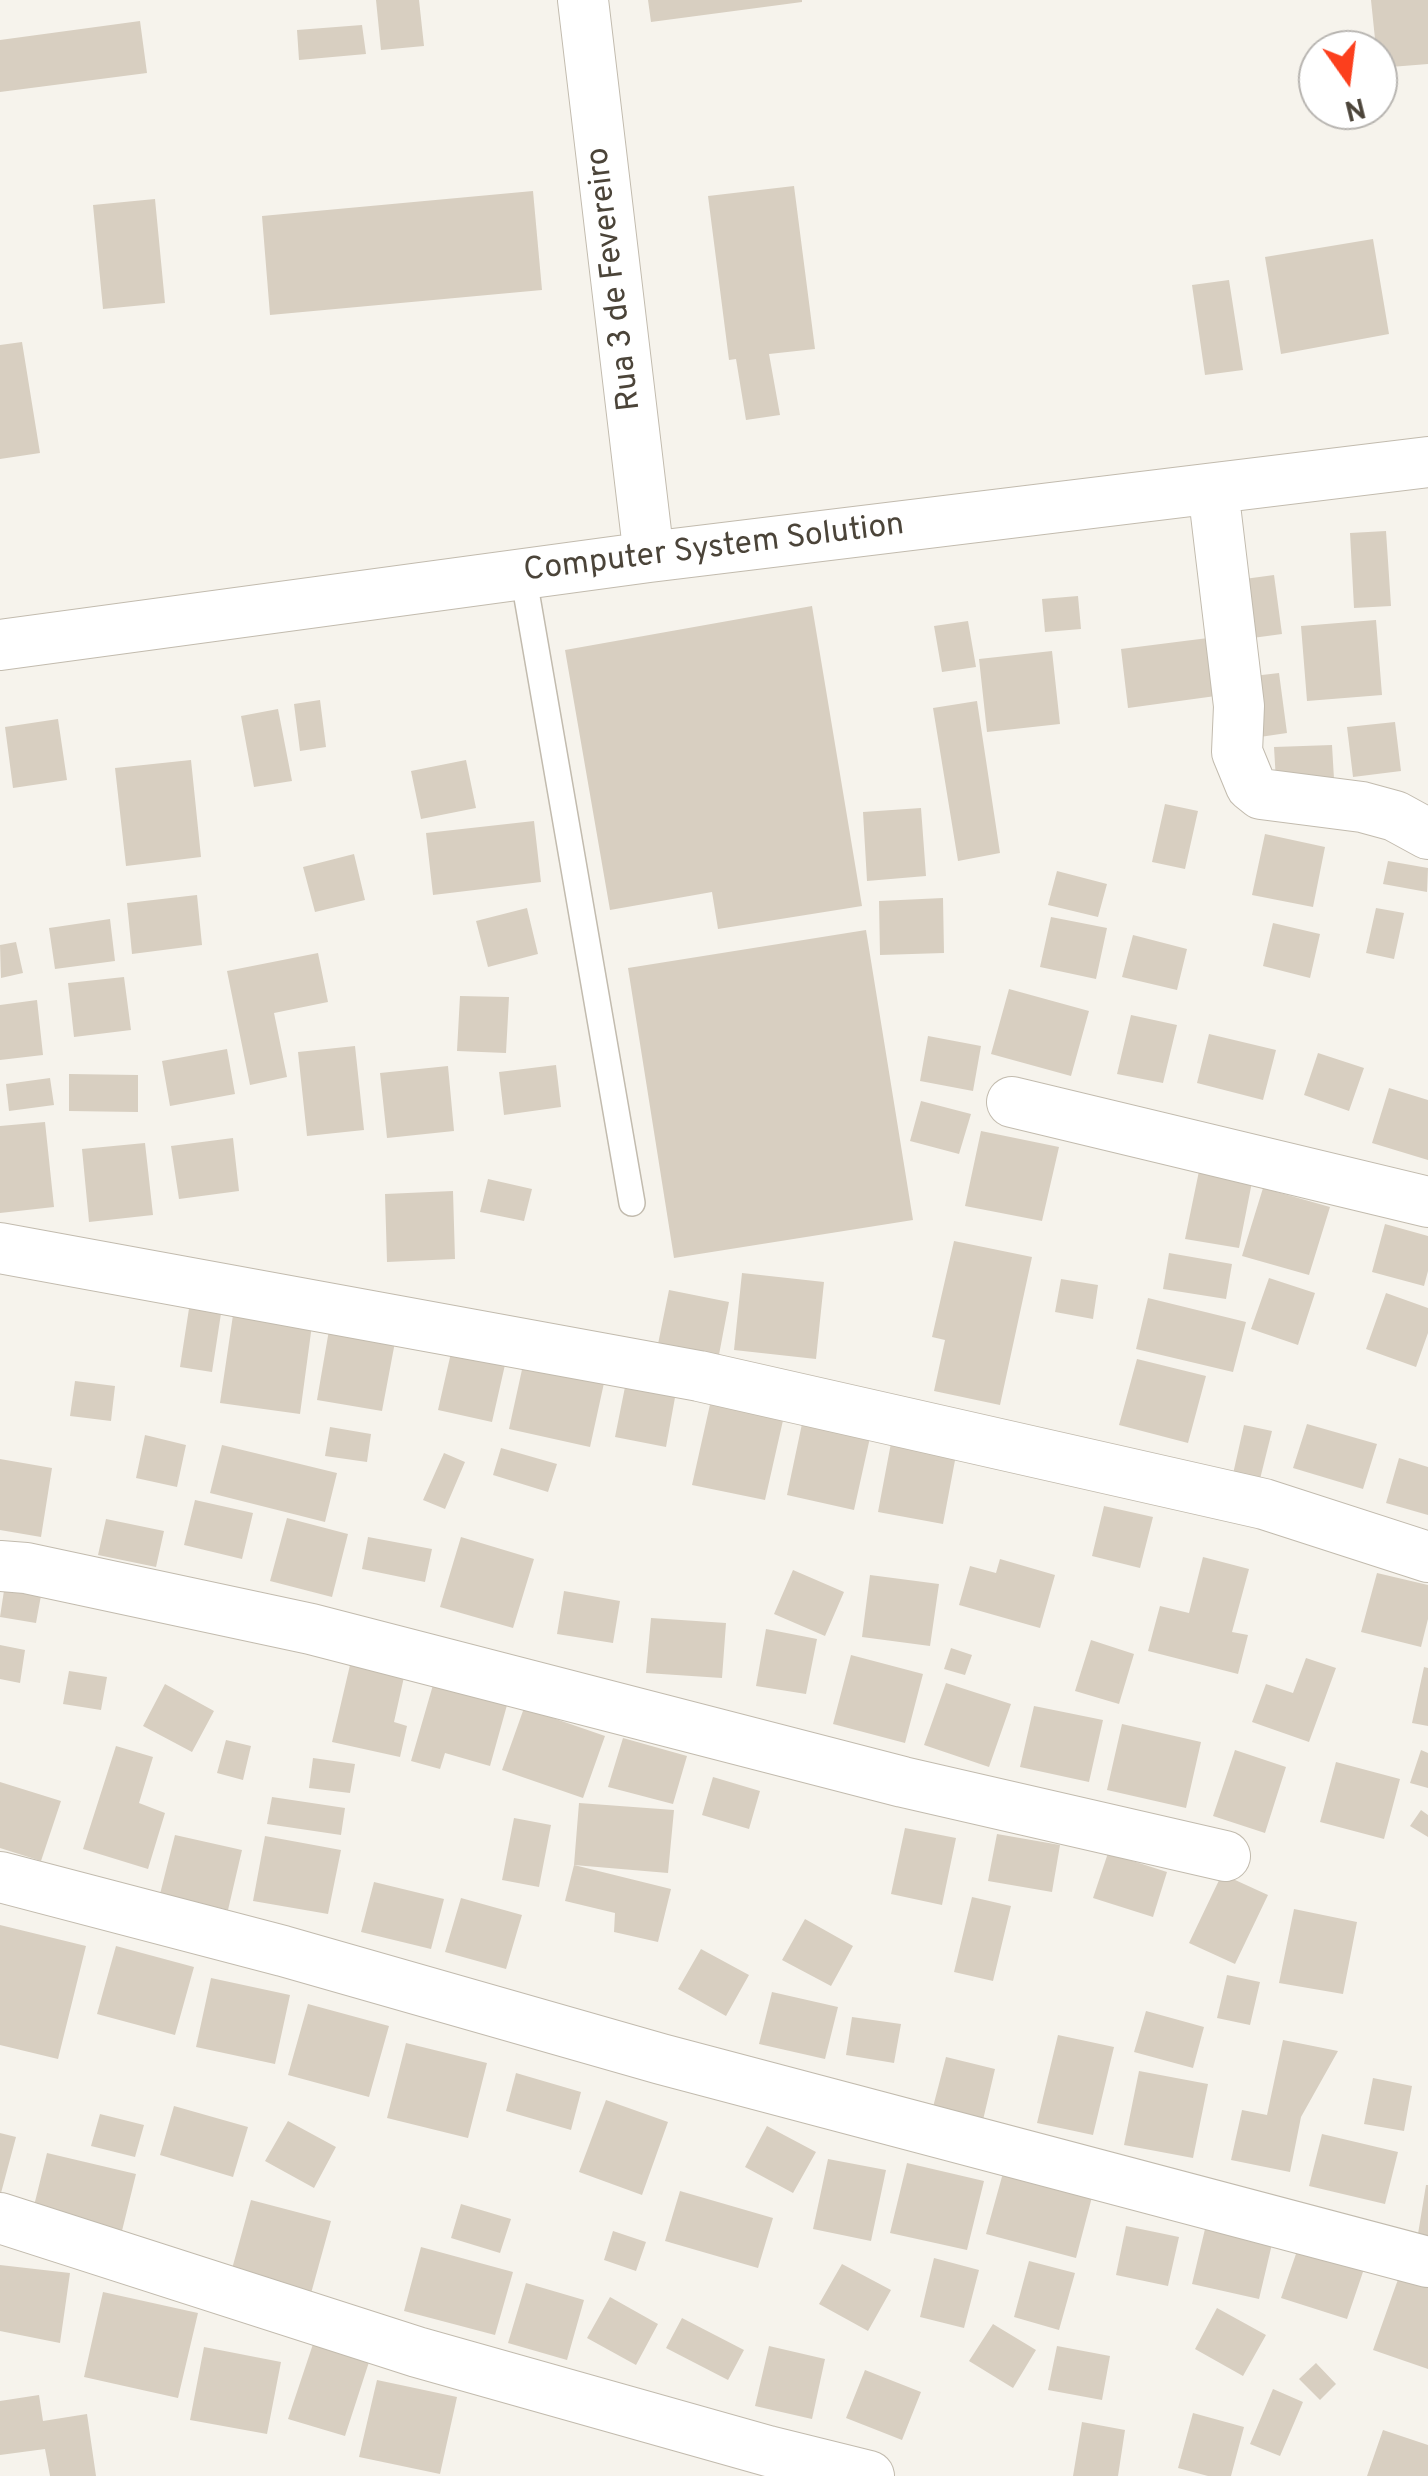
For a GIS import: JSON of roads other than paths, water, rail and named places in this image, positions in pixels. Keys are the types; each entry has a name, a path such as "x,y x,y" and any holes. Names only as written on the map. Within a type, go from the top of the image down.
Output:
{"street":[{"name":"Rua 3 de Fevereiro","path":"583,0 649,558"},
{"name":"Computer System Solution","path":"0,645 523,574 1428,462"},
{"path":"1213,489 1239,706 1237,752 1252,786 1261,794 1395,816 1428,834"},
{"path":"1012,1102 1428,1202"},
{"path":"0,1248 699,1376 1264,1504 1428,1556"},
{"path":"0,1566 26,1568 311,1629 903,1782 1225,1856"},
{"path":"0,1877 283,1951 680,2064 1428,2262"},
{"path":"0,2218 768,2464 869,2476"}],"lane":[{"path":"523,574 632,1203"}]}
